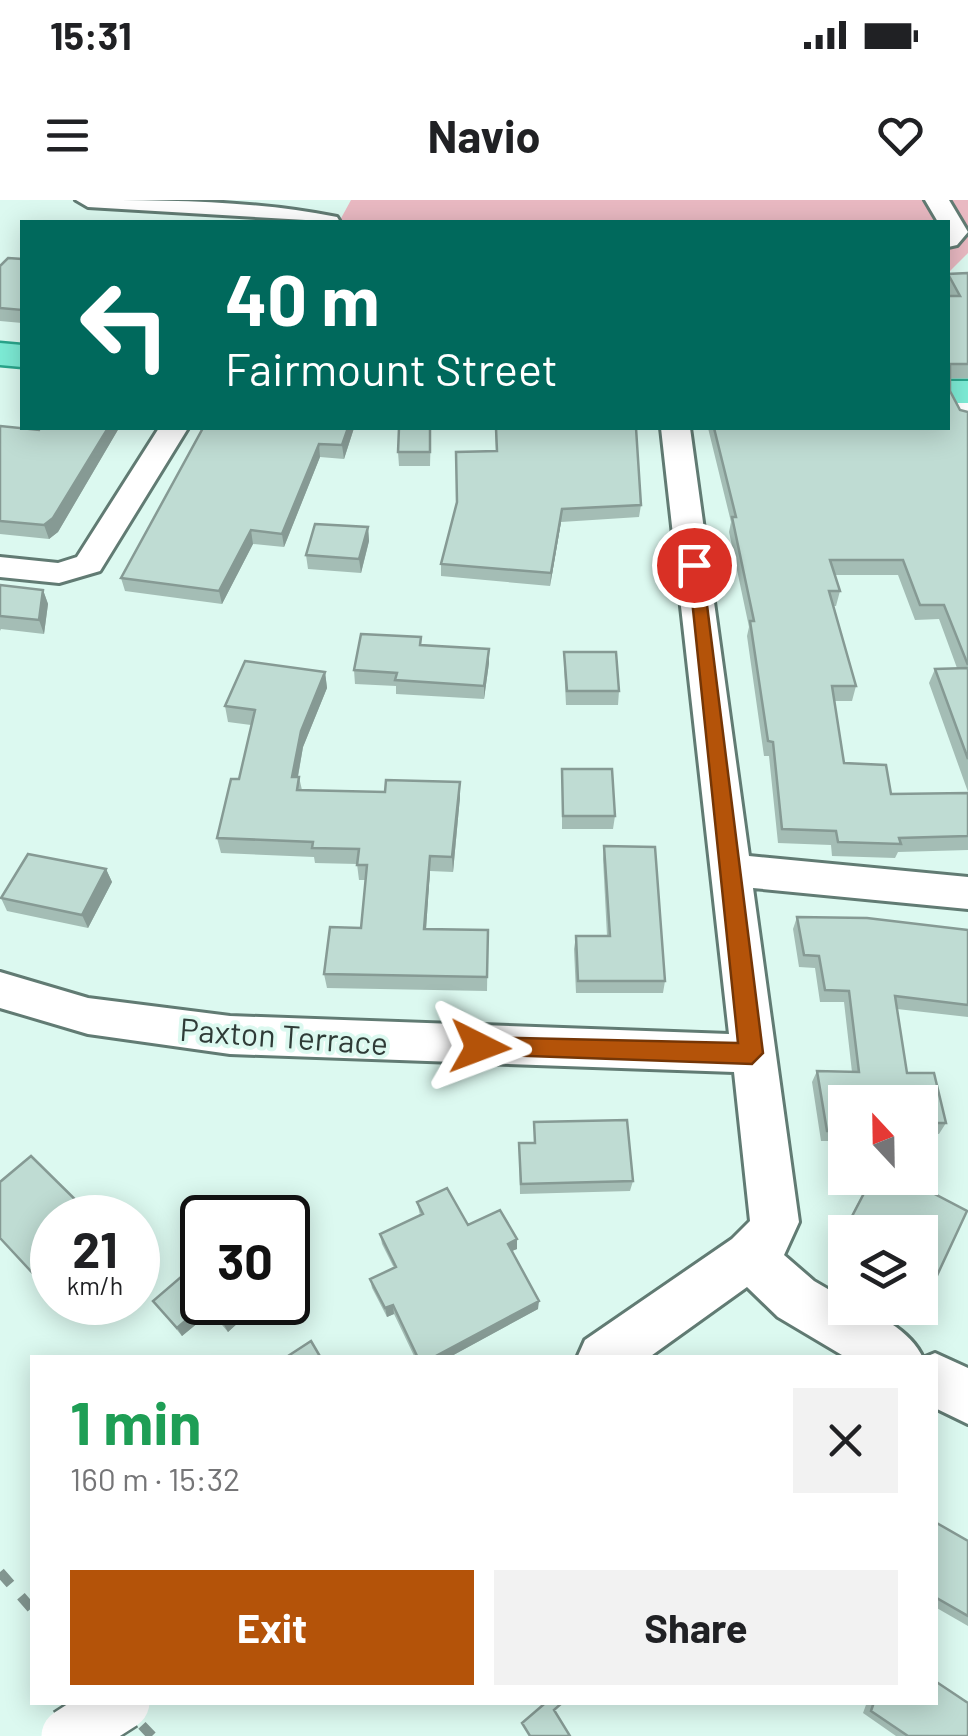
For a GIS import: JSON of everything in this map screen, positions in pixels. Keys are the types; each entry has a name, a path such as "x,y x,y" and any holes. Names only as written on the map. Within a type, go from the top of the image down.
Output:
{"street":[{"path":"88,200 319,220"},
{"path":"0,566 69,572 95,559 172,430"},
{"path":"607,1355 750,1256 770,1235 775,1222 676,430"},
{"path":"732,870 968,894"},
{"name":"Paxton Terrace","path":"0,990 46,1006 104,1018 289,1038 552,1050 752,1053"},
{"path":"750,1256 796,1299 892,1355"},
{"path":"938,1381 968,1397"},
{"path":"69,1736 117,1705"}],"shaded area":[{"path":"351,200 968,200 968,253 950,271 950,220 340,220"}],"building":[{"path":"8,258 20,259 20,310 0,308 0,266"},
{"path":"968,273 968,364 950,364 950,296 960,296 950,274"},
{"path":"950,391 960,410 968,412 968,665 944,605 920,605 903,560 830,560 840,591 829,591 856,686 832,686 844,763 886,765 891,794 968,793 968,836 899,838 901,844 838,842 836,831 782,829 773,742 768,741 750,621 754,621 732,517 736,517 714,430 950,430"},
{"path":"0,426 20,430 107,430 53,518 44,525 0,521"},
{"path":"202,430 347,430 342,445 319,444 282,534 251,530 219,591 121,578"},
{"path":"399,430 430,430 430,452 398,452"},
{"path":"496,430 636,430 641,505 562,509 551,573 441,564 457,502 456,452 497,451"},
{"path":"315,524 368,527 359,559 306,555"},
{"path":"0,585 43,590 39,620 0,616"},
{"path":"361,634 421,637 420,645 489,649 484,686 395,680 397,673 354,670"},
{"path":"564,652 616,652 619,691 567,691"},
{"path":"245,661 325,672 301,731 292,777 299,777 297,790 385,792 386,780 460,782 452,857 430,856 424,929 488,930 487,977 324,974 330,927 361,928 367,865 357,865 359,849 312,848 313,842 217,838 231,779 239,779 255,710 225,706"},
{"path":"968,668 968,759 935,669"},
{"path":"562,769 612,769 615,816 563,816"},
{"path":"604,846 655,847 665,981 578,981 576,936 610,936"},
{"path":"28,854 106,869 82,915 1,898"},
{"path":"797,917 867,918 968,930 968,1005 895,996 907,1073 934,1073 937,1085 828,1085 827,1131 817,1071 859,1072 849,991 825,990 819,956 804,955"},
{"path":"938,1090 946,1123 938,1123"},
{"path":"627,1120 633,1181 521,1184 519,1143 535,1143 534,1122"},
{"path":"31,1156 71,1195 30,1195 30,1270 0,1238 0,1182"},
{"path":"447,1188 468,1225 500,1210 517,1239 508,1244 539,1301 438,1355 417,1355 393,1305 385,1308 370,1279 396,1267 380,1234 423,1214 417,1202"},
{"path":"863,1195 936,1195 967,1211 938,1273 938,1215 853,1215"},
{"path":"180,1278 180,1325 177,1328 160,1309 160,1295"},
{"path":"311,1341 319,1355 290,1355"},
{"path":"938,1524 968,1541 968,1616 938,1599"},
{"path":"938,1683 968,1703 968,1736 908,1736 871,1711 873,1705 938,1705"},
{"path":"543,1705 560,1705 554,1710 570,1736 530,1736 522,1723"}],"railway":[{"path":"0,1572 30,1607"},
{"path":"123,1705 152,1736"}],"route":[{"path":"480,1047 752,1053 694,565"}]}
